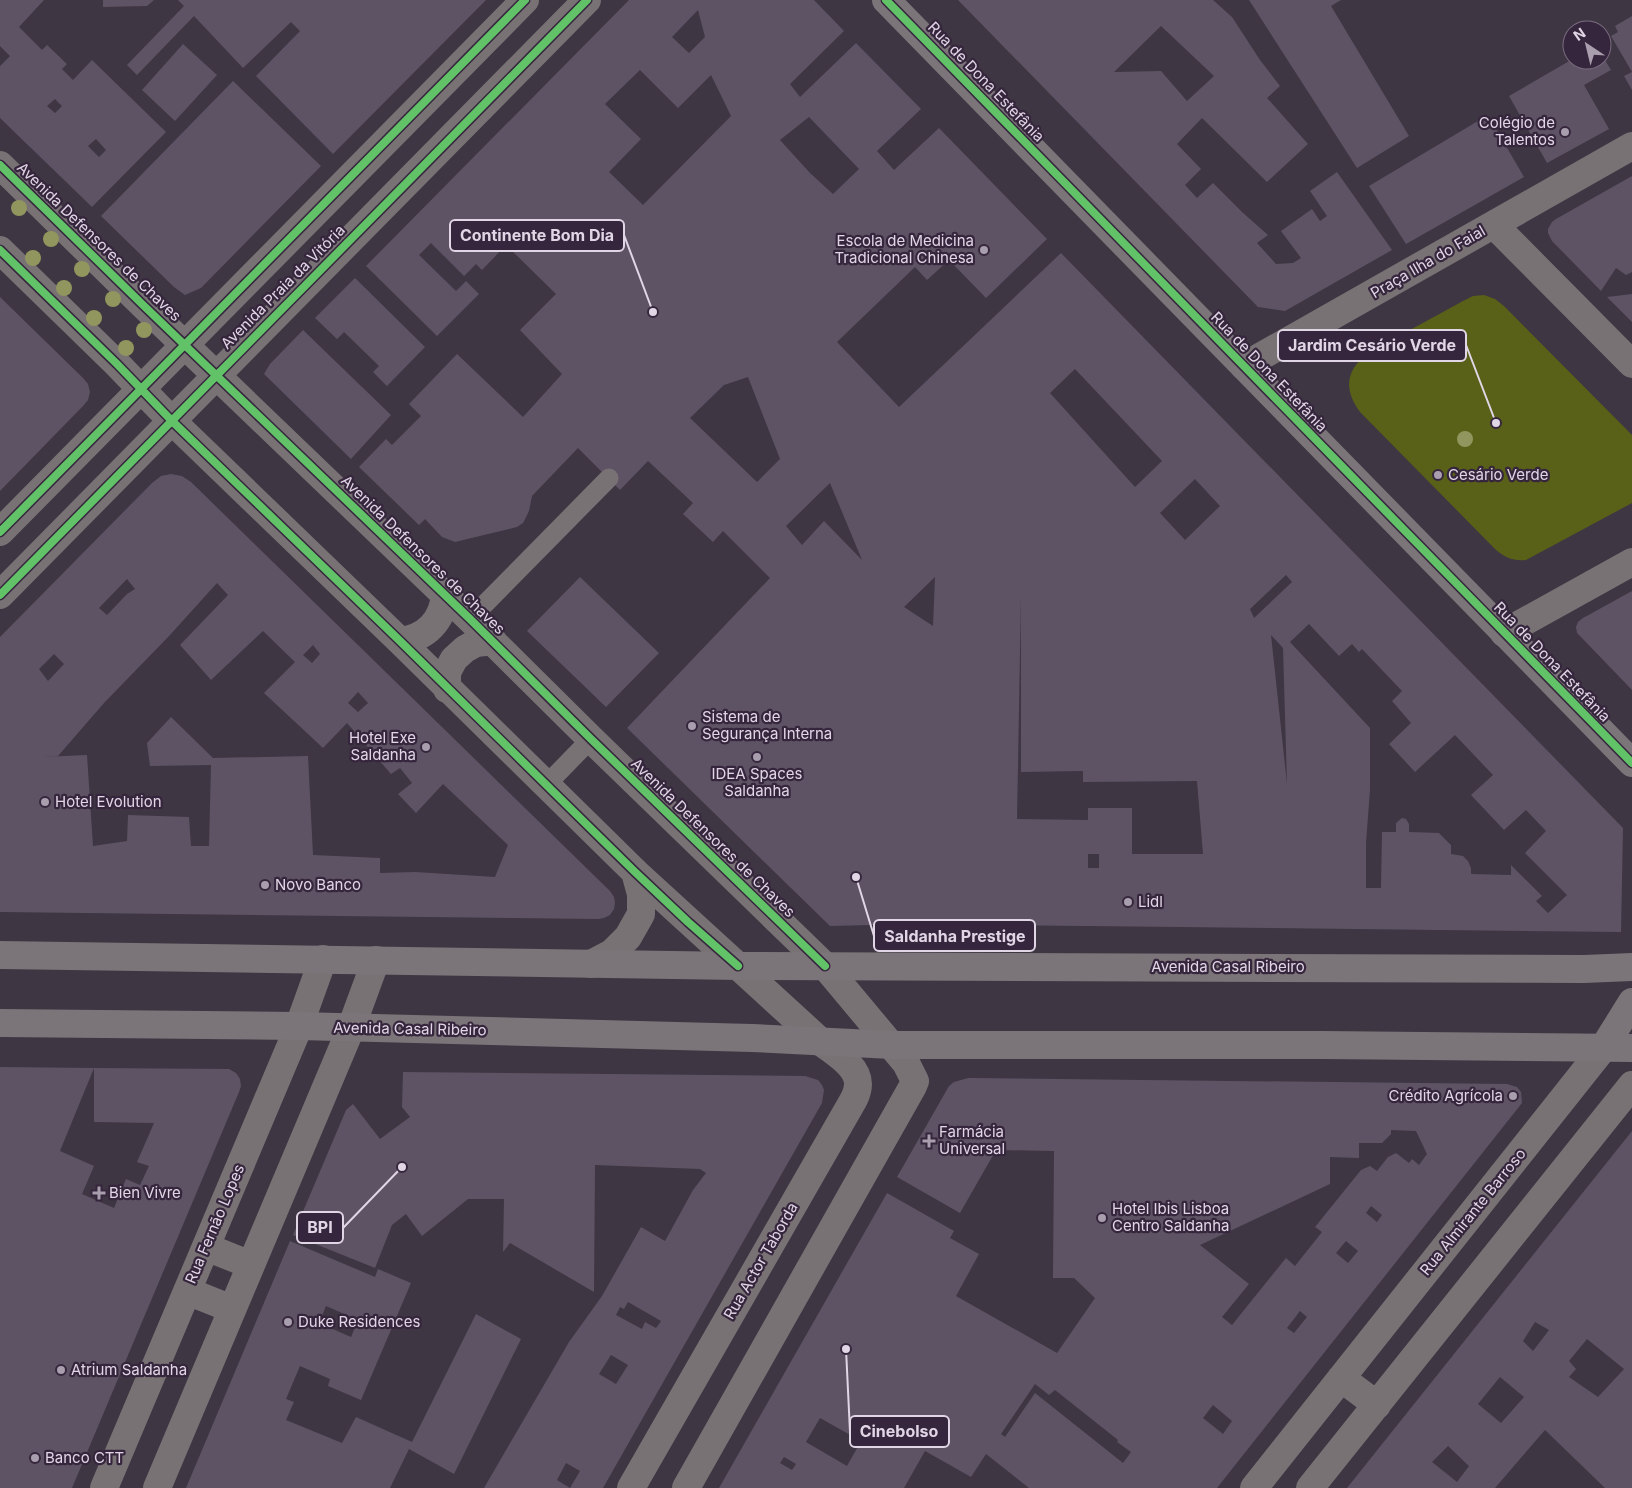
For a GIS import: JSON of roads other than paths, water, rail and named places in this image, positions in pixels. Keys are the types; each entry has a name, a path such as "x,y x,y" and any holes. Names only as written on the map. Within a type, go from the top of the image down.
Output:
{"street":[{"name":"Avenida Praia da Vitória","path":"0,532 525,0"},
{"name":"Avenida Praia da Vitória","path":"0,594 587,0"},
{"name":"Rua de Dona Estefânia","path":"886,0 1632,763"},
{"path":"1494,224 1632,146"},
{"name":"Avenida Defensores de Chaves","path":"0,165 445,594 825,966"},
{"name":"Praça Ilha do Faial","path":"1244,366 1494,224 1632,364"},
{"path":"0,250 142,389 172,421 400,640 447,689 635,872 820,1041"},
{"path":"1504,632 1632,562"},
{"path":"400,640 421,635 430,628 444,607 445,594"},
{"path":"447,689 448,672 454,659 465,649 476,643 493,641"},
{"path":"591,964 612,953 628,937 641,914 641,894 635,872"},
{"name":"Avenida Casal Ribeiro","path":"0,955 738,966 1574,969 1632,966"},
{"name":"Rua Fernão Lopes","path":"104,1488 299,1026 323,959"},
{"path":"157,1488 351,1028 376,960"},
{"path":"686,1488 915,1080 906,1063 892,1044 825,966"},
{"path":"1604,1047 1632,1002"},
{"name":"Avenida Casal Ribeiro","path":"0,1022 299,1026 752,1038 892,1044 1632,1048"},
{"name":"Rua Actor Taborda","path":"631,1488 854,1100 858,1085 856,1074 851,1067 820,1041"},
{"name":"Rua Almirante Barroso","path":"1254,1488 1604,1047"},
{"path":"1310,1488 1632,1085"},
{"path":"206,1247 251,1266"},
{"path":"187,1290 232,1310"},
{"path":"1341,1378 1377,1405"}],"lane":[{"path":"470,619 609,478"},
{"path":"546,785 591,739"}],"place":[{"name":"Colégio de Talentos","path":"1565,132"},
{"name":"Escola de Medicina Tradicional Chinesa","path":"984,250"},
{"name":"Continente Bom Dia","path":"653,312"},
{"name":"Jardim Cesário Verde","path":"1496,423"},
{"name":"Cesário Verde","path":"1438,475"},
{"name":"Sistema de Segurança Interna","path":"692,726"},
{"name":"Hotel Exe Saldanha","path":"426,747"},
{"name":"IDEA Spaces Saldanha","path":"757,757"},
{"name":"Hotel Evolution","path":"45,802"},
{"name":"Saldanha Prestige","path":"856,877"},
{"name":"Novo Banco","path":"265,885"},
{"name":"Lidl","path":"1128,902"},
{"name":"Crédito Agrícola","path":"1513,1096"},
{"name":"Farmácia Universal","path":"929,1141"},
{"name":"BPI","path":"402,1167"},
{"name":"Bien Vivre","path":"99,1193"},
{"name":"Hotel Ibis Lisboa Centro Saldanha","path":"1102,1218"},
{"name":"Duke Residences","path":"288,1322"},
{"name":"Cinebolso","path":"846,1349"},
{"name":"Atrium Saldanha","path":"61,1370"},
{"name":"Banco CTT","path":"35,1458"}]}
